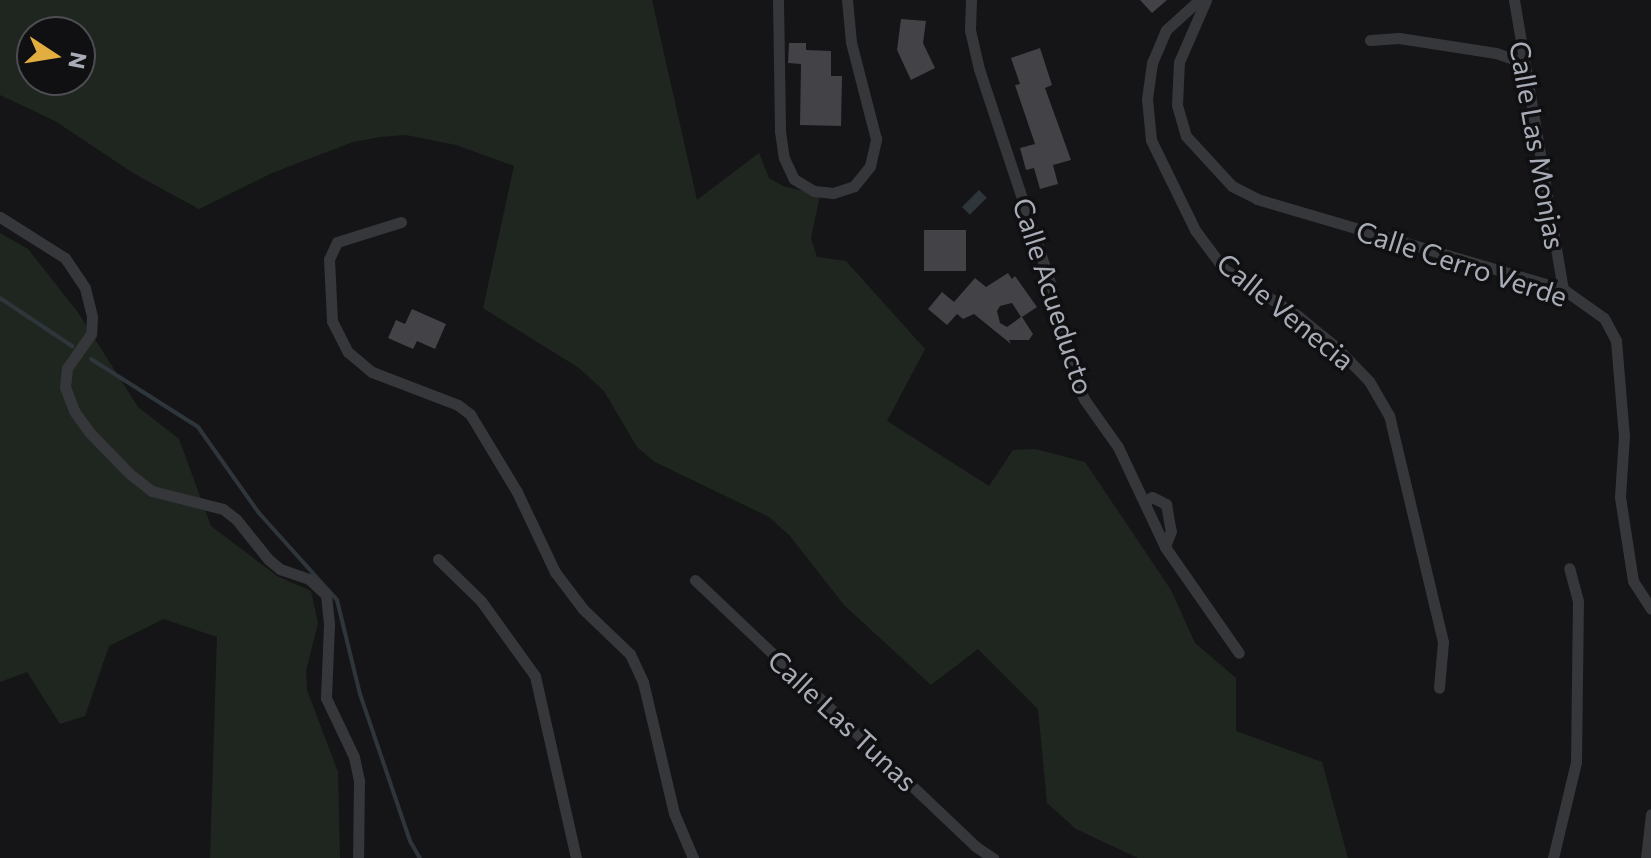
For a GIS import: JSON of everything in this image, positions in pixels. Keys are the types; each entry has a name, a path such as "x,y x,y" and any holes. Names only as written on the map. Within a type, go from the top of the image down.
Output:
{"street":[{"path":"778,0 779,116 784,158 794,179 814,191 833,193 854,186 870,166 876,139 851,42 847,0"},
{"name":"Calle Acueducto","path":"971,0 970,30 979,69 1053,292 1076,381 1084,399 1118,447 1165,547 1239,653"},
{"name":"Calle Venecia","path":"1199,0 1166,30 1152,63 1147,99 1151,140 1195,230 1224,269 1298,316 1336,347 1369,381 1389,415 1443,642 1439,688"},
{"name":"Calle Cerro Verde","path":"1206,0 1179,62 1177,105 1186,136 1232,186 1257,199 1563,289 1604,318 1616,341 1624,436 1620,497 1633,581 1651,609"},
{"name":"Calle Las Monjas","path":"1514,0 1522,62 1563,289"},
{"path":"1370,40 1399,38 1496,53 1522,62"},
{"path":"0,217 65,258 85,288 92,317 91,334 67,368 65,387 74,411 90,433 130,474 152,491 223,509 236,519 268,559 280,569 309,579 326,595 329,625 326,698 354,757 359,781 358,858"},
{"path":"401,222 337,242 329,259 332,321 348,352 372,372 458,405 470,414 490,443 555,572 583,609 630,654 643,682 674,813 693,858"},
{"path":"1144,502 1152,497 1166,504 1171,531 1165,547"},
{"path":"438,559 481,601 535,676 576,858"},
{"path":"1553,858 1576,762 1578,601 1569,568"},
{"name":"Calle Las Tunas","path":"695,580 975,846 993,858"},
{"path":"1646,858 1651,814"}],"shaded area":[{"path":"0,0 652,0 697,200 759,153 769,178 783,186 820,195 811,238 817,257 846,261 925,349 887,421 989,486 1013,450 1035,449 1085,462 1171,590 1195,643 1236,678 1236,731 1322,762 1348,858 1138,858 1076,829 1047,803 1038,709 978,649 931,685 844,605 790,536 769,517 655,462 637,447 604,391 579,368 483,308 514,166 456,145 406,135 380,137 353,142 272,173 199,209 133,173 55,121 0,95"},
{"path":"979,190 987,198 970,215 962,207"},
{"path":"0,233 28,249 77,311 138,407 179,439 211,526 277,576 311,591 318,623 306,671 307,690 338,772 340,858 210,858 217,637 164,619 109,646 85,716 60,724 27,672 0,682"}],"building":[{"path":"1140,0 1167,0 1152,13"},
{"path":"901,19 926,21 923,43 935,68 911,80 897,50"},
{"path":"789,43 806,43 806,50 831,51 831,76 842,76 841,126 800,125 801,64 788,63"},
{"path":"1040,48 1052,85 1045,88 1071,160 1053,165 1058,184 1040,189 1034,168 1026,170 1020,148 1035,144 1015,85 1020,84 1011,58"},
{"path":"924,230 966,230 966,271 924,271"},
{"path":"1008,273 1012,279 1015,276 1037,307 1022,317 1033,334 1029,340 1009,340 1011,344 974,314 963,319 957,314 947,325 928,309 942,292 954,302 975,278 986,287","holes":["1012,303 1021,317 1007,327 1000,323 997,311 1000,306"]},
{"path":"412,309 446,324 435,349 417,341 413,349 388,338 396,320 405,324"}],"waterway":[{"path":"0,298 72,346"},
{"path":"91,359 198,427 259,513 337,600 360,694 410,841 420,858"}]}
